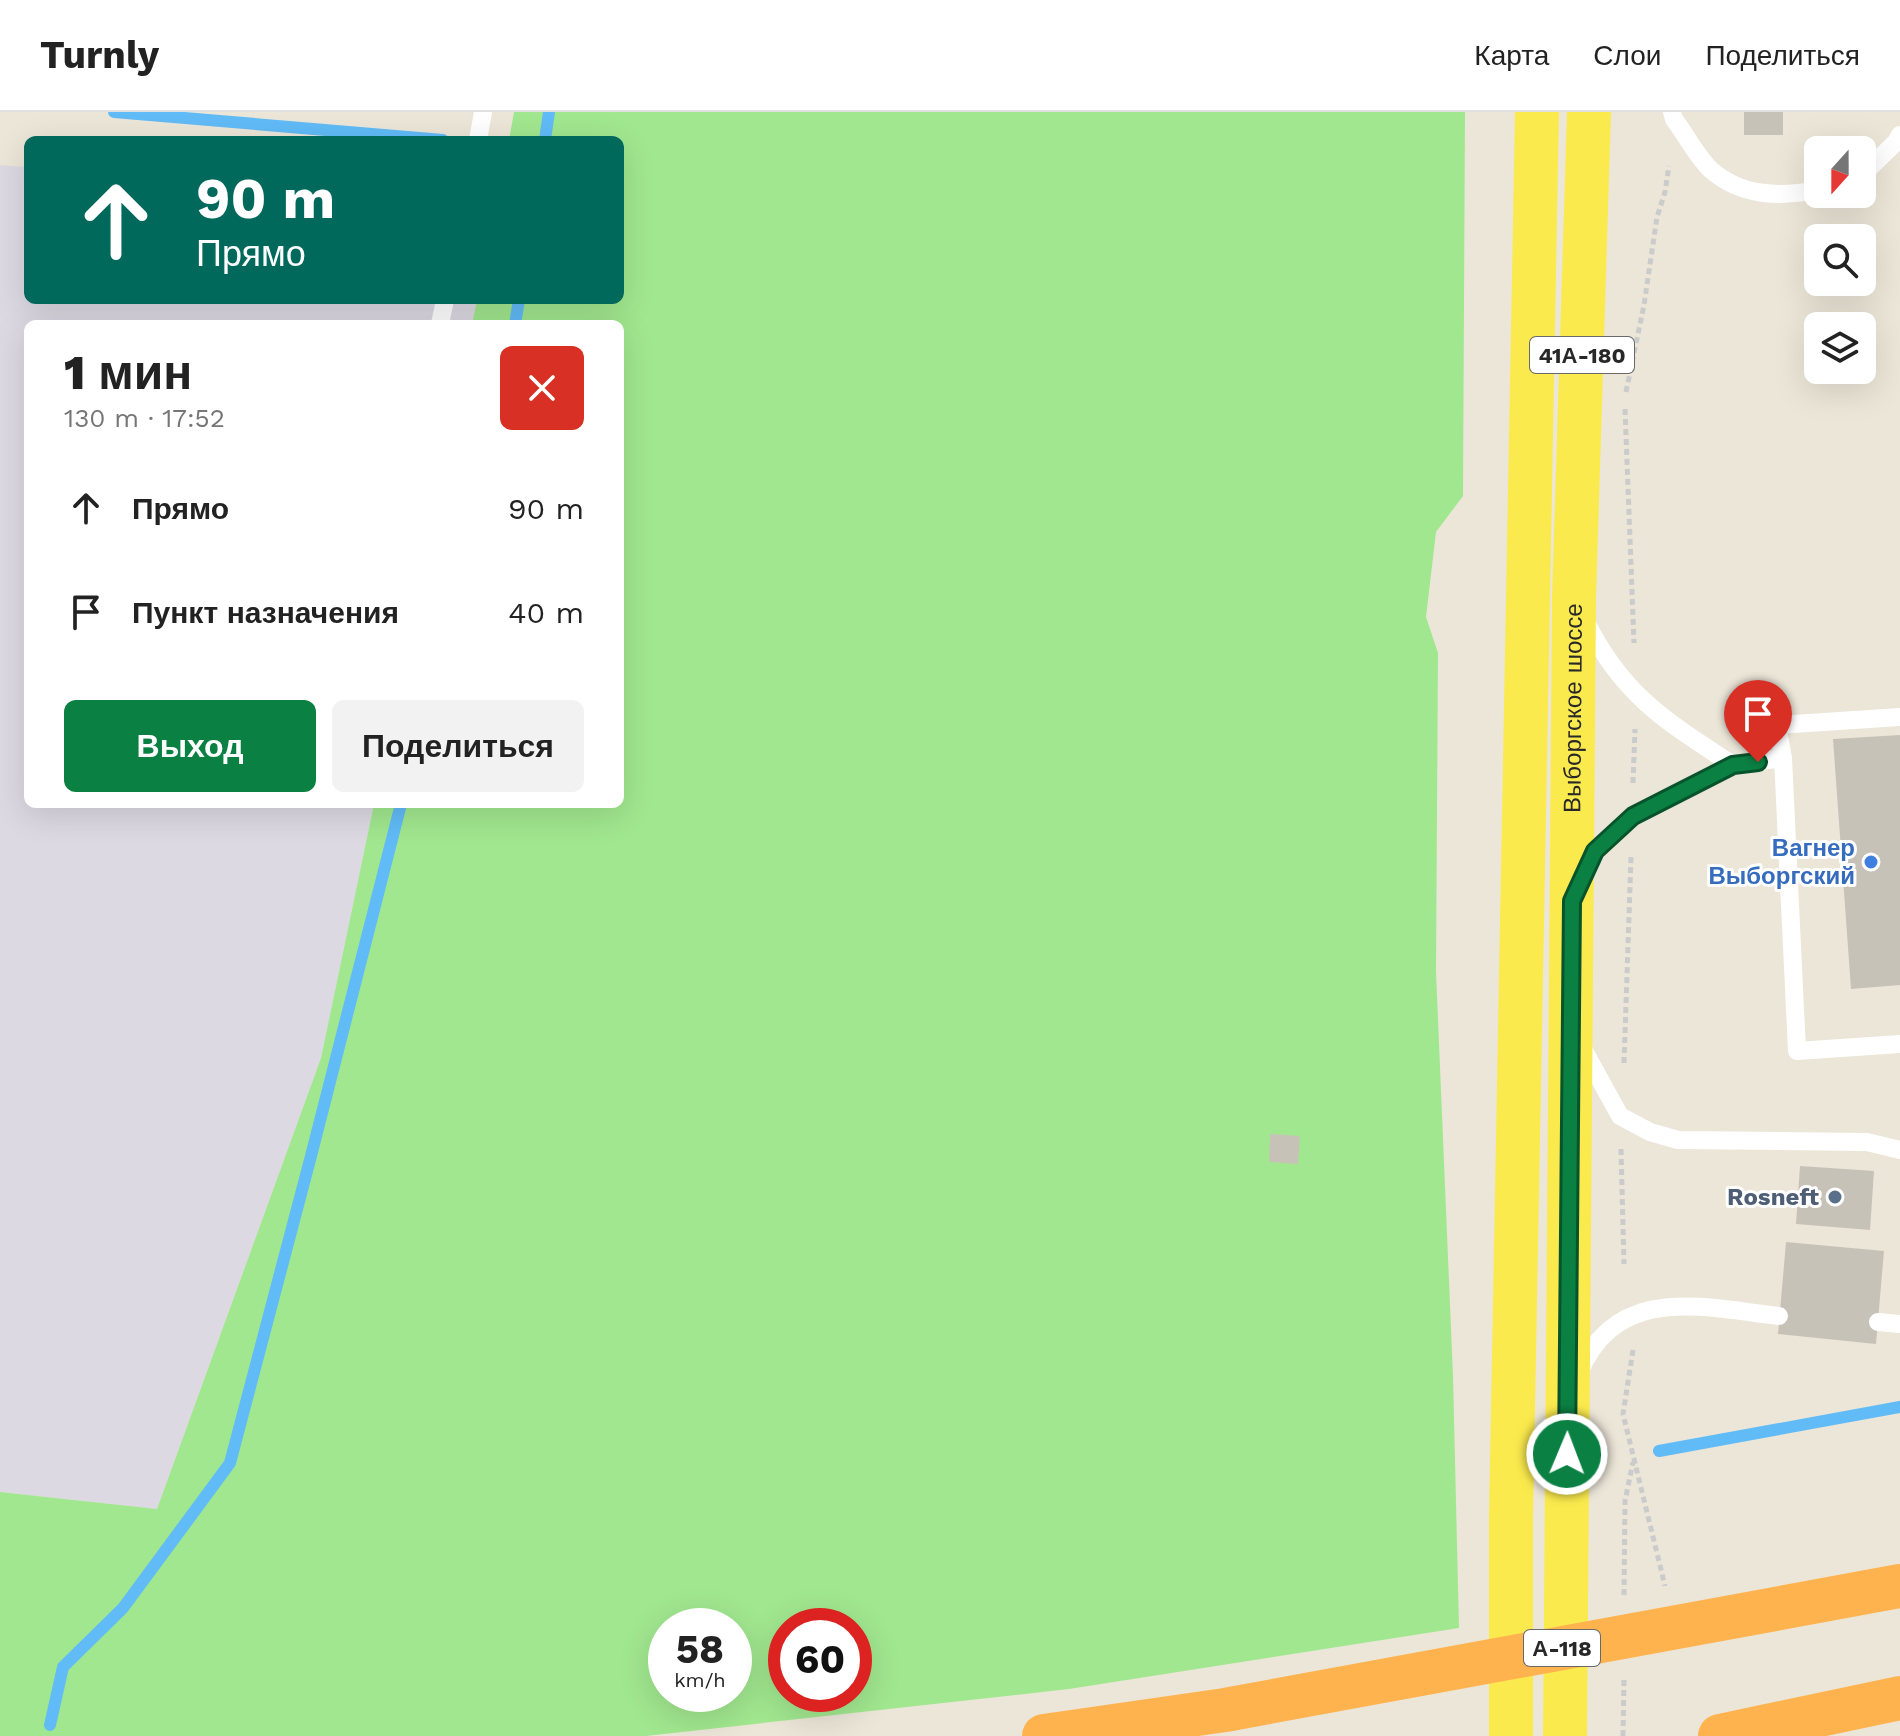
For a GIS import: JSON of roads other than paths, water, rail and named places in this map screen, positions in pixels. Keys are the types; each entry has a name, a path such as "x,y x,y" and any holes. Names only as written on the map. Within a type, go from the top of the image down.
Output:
{"highway":[{"name":"А-118","path":"1044,1736 1225,1710 1900,1586"},
{"path":"1720,1736 1900,1698"}],"main road":[{"name":"Выборгское шоссе","path":"1511,1736 1511,1517 1537,112"},
{"name":"Выборгское шоссе","path":"1565,1736 1574,598 1589,112"}],"lane":[{"path":"479,136 483,112"},
{"path":"1672,112 1709,168 1737,188 1789,195 1804,192"},
{"path":"1876,161 1900,135"},
{"path":"1574,598 1598,647 1636,696 1668,722 1733,765"},
{"path":"1900,717 1777,725 1783,758 1797,1051 1900,1044"},
{"path":"1572,901 1595,851 1633,816 1733,765 1783,758"},
{"path":"1572,1029 1620,1116 1650,1132 1678,1140 1867,1142 1900,1150"},
{"path":"1568,1400 1582,1365 1600,1337 1620,1321 1645,1309 1677,1304 1779,1316"},
{"path":"1878,1322 1900,1324"}],"waterway":[{"path":"114,112 396,136"},
{"path":"546,136 549,112"},
{"path":"516,320 518,304"},
{"path":"50,1725 63,1667 123,1608 230,1463 400,808"},
{"path":"1659,1451 1900,1407"}],"place":[{"name":"Вагнер Выборгский","path":"1871,862"},
{"name":"Rosneft","path":"1835,1197"}]}
